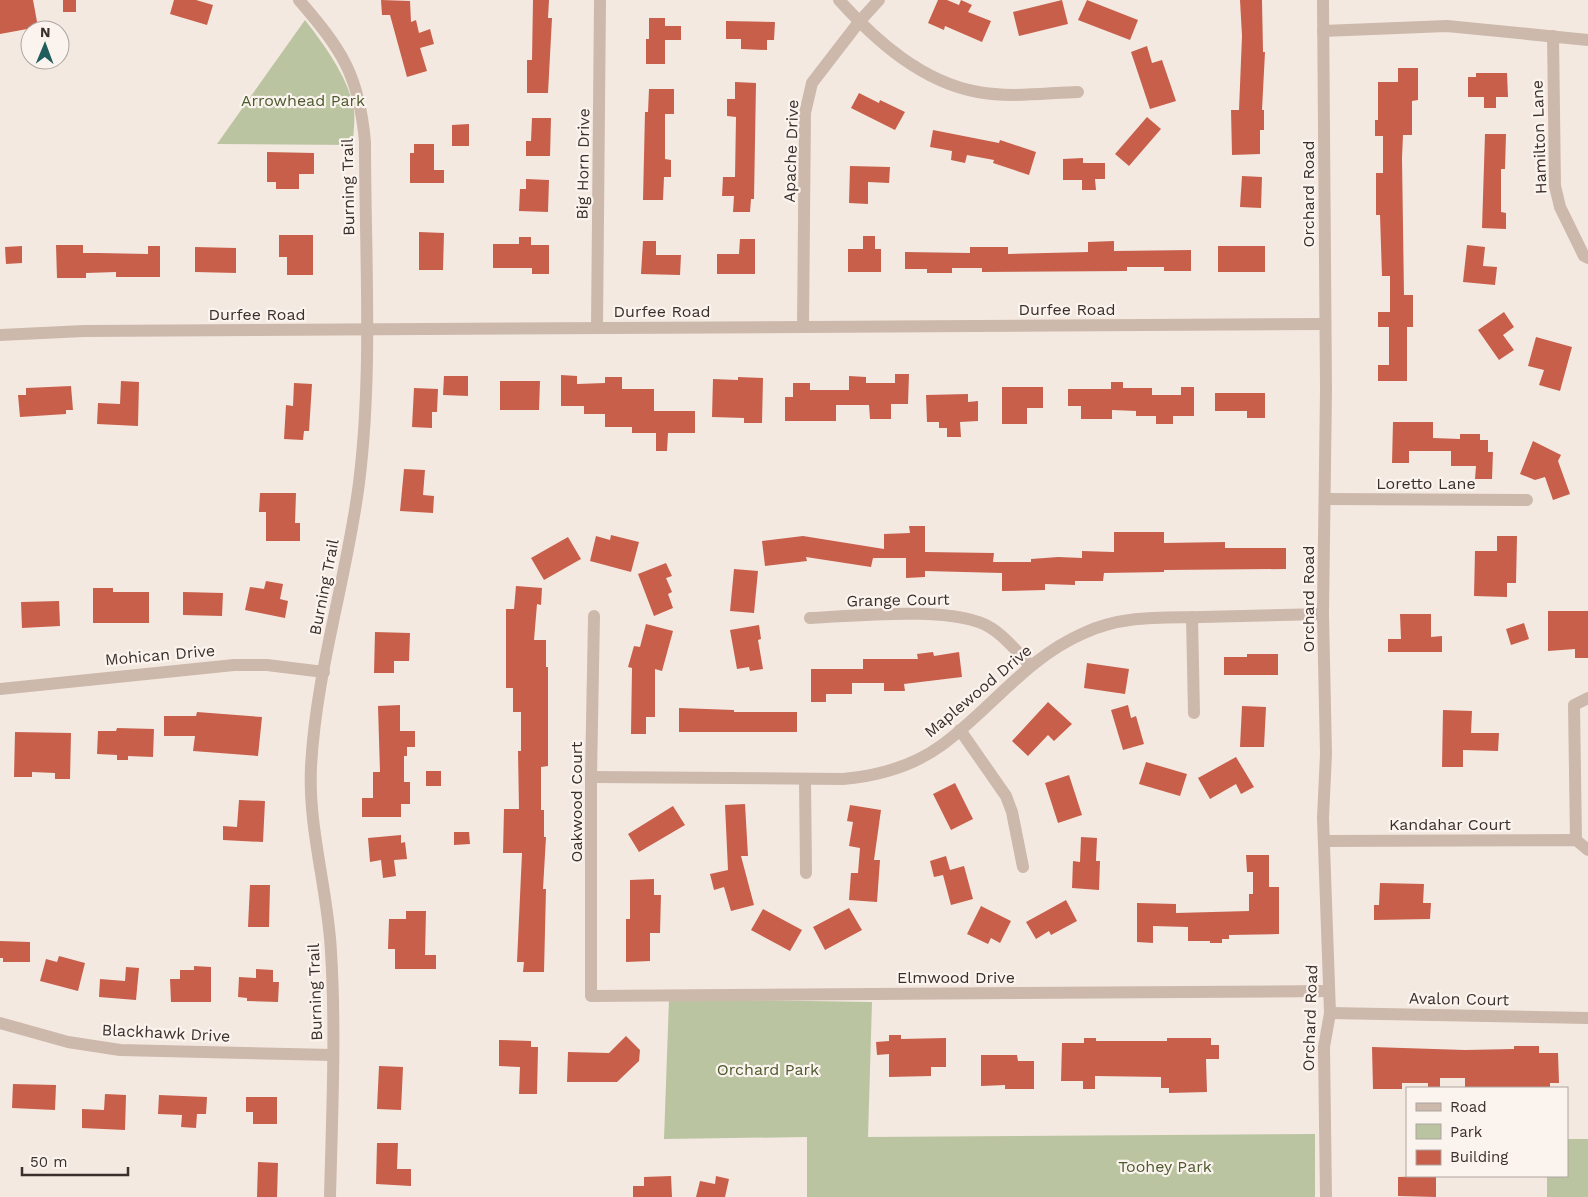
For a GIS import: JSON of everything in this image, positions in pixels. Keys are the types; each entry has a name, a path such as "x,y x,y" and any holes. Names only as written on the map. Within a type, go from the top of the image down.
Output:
{"street":[{"name":"Burning Trail","path":"299,0 337,46 357,91 363,118 365,142 365,414 359,486 314,726 311,789 331,950 333,1055 330,1197"},
{"name":"Big Horn Drive","path":"597,328 600,0"},
{"path":"839,0 859,22 918,70 958,87 1004,94 1078,92"},
{"name":"Apache Drive","path":"803,327 805,113 808,95 812,83 859,22 879,0"},
{"name":"Orchard Road","path":"1323,0 1325,324 1323,614 1326,754 1324,841 1330,1013 1324,1047 1326,1197"},
{"path":"1323,30 1447,26 1588,40"},
{"name":"Hamilton Lane","path":"1553,36 1555,186 1560,207 1584,256 1588,258"},
{"name":"Durfee Road","path":"0,335 84,331 1325,324"},
{"name":"Loretto Lane","path":"1325,499 1527,500"},
{"name":"Grange Court","path":"810,618 942,614 966,617 992,628 1030,665"},
{"name":"Maplewood Drive","path":"591,777 858,778 895,769 927,754 960,730 1030,665 1082,633 1116,621 1152,616 1323,614"},
{"name":"Oakwood Court","path":"591,988 591,777 594,616"},
{"path":"1192,617 1194,713"},
{"name":"Mohican Drive","path":"0,688 234,665 267,665 324,672"},
{"path":"1588,698 1574,705 1576,840 1588,850"},
{"path":"960,730 1006,796 1012,812 1023,867"},
{"path":"805,779 806,873"},
{"name":"Kandahar Court","path":"1324,841 1576,840"},
{"name":"Elmwood Drive","path":"591,988 591,996 1329,991"},
{"name":"Avalon Court","path":"1330,1013 1588,1018"},
{"name":"Blackhawk Drive","path":"0,1023 68,1042 120,1050 333,1055"}],"green space":[{"name":"Arrowhead Park","path":"305,20 334,60 346,83 353,105 353,145 217,144"},
{"path":"669,999 872,1002 868,1137 1315,1134 1315,1197 807,1197 807,1137 664,1139"},
{"path":"1568,1139 1588,1139 1588,1197 1547,1197 1547,1177 1568,1177"}],"building":[{"path":"0,0 33,0 37,20 20,20 20,30 0,34"},
{"path":"63,0 76,0 76,12 63,12"},
{"path":"174,0 196,0 213,5 207,25 170,14"},
{"path":"381,0 410,1 411,22 416,20 419,33 430,29 434,44 420,48 427,71 407,77 390,15 382,15"},
{"path":"533,0 549,0 548,18 552,18 548,93 527,93 527,60 532,60"},
{"path":"938,0 947,0 959,5 961,0 972,5 968,12 991,21 982,42 945,26 944,30 928,23"},
{"path":"1062,0 1068,24 1019,36 1013,12"},
{"path":"1087,0 1138,20 1130,40 1078,20"},
{"path":"1240,0 1262,0 1263,52 1265,52 1262,110 1264,110 1264,130 1260,130 1260,154 1232,155 1231,110 1239,110 1242,36"},
{"path":"649,18 665,18 665,26 681,26 681,40 665,40 665,64 646,64 646,39 649,39"},
{"path":"726,21 775,22 774,40 767,40 767,50 741,49 741,39 726,39"},
{"path":"1147,46 1152,63 1162,60 1176,101 1150,109 1131,52"},
{"path":"1398,68 1418,68 1418,100 1412,101 1412,135 1403,135 1402,158 1404,295 1413,295 1413,327 1407,327 1407,381 1378,381 1378,365 1389,365 1389,327 1378,327 1378,312 1390,312 1390,276 1382,276 1380,215 1376,215 1376,173 1383,173 1383,136 1375,136 1375,120 1378,120 1378,82 1398,82"},
{"path":"1476,73 1507,73 1508,97 1496,97 1496,108 1484,108 1484,97 1468,97 1468,77 1476,77"},
{"path":"735,82 756,83 754,199 751,199 750,212 733,212 734,196 722,196 723,177 735,177 736,117 727,116 727,99 735,99"},
{"path":"649,89 674,89 674,114 665,114 665,159 671,160 671,177 664,177 663,200 643,200 645,112 648,112"},
{"path":"859,93 879,103 880,100 905,112 895,130 851,108"},
{"path":"1147,117 1161,129 1129,166 1115,154"},
{"path":"532,118 551,118 550,156 526,156 526,141 531,141"},
{"path":"469,124 469,146 452,146 452,125"},
{"path":"933,130 999,143 1000,140 1036,152 1029,175 993,163 994,160 967,155 965,163 951,160 952,151 930,147"},
{"path":"1485,134 1506,134 1505,169 1501,169 1501,212 1506,213 1506,229 1482,228"},
{"path":"414,144 434,144 434,170 444,170 444,183 410,183 410,153 414,153"},
{"path":"267,152 314,153 314,174 299,174 299,189 276,189 276,182 267,182"},
{"path":"1083,158 1083,163 1105,163 1105,179 1095,179 1096,190 1082,190 1082,180 1063,180 1063,159"},
{"path":"850,166 890,167 889,183 868,182 868,204 849,203"},
{"path":"1242,176 1262,177 1261,208 1240,207"},
{"path":"526,179 549,180 548,212 519,211 520,189 526,189"},
{"path":"419,232 444,233 443,270 419,270"},
{"path":"279,235 313,235 313,275 287,275 287,257 279,257"},
{"path":"863,236 875,236 875,249 881,249 881,272 848,272 848,249 863,249"},
{"path":"519,237 531,237 531,245 549,245 549,274 532,274 532,268 493,268 493,244 519,244"},
{"path":"740,239 755,239 755,274 717,274 717,254 739,254"},
{"path":"643,241 656,241 656,255 681,255 680,275 641,274"},
{"path":"1114,241 1114,251 1191,250 1191,271 1164,271 1164,267 1127,267 1127,271 982,272 982,268 952,268 952,273 927,273 927,269 905,269 905,252 970,253 970,247 1008,247 1008,254 1088,252 1088,242"},
{"path":"56,245 83,245 83,253 148,254 148,246 160,246 160,277 116,277 116,272 86,273 86,278 57,278"},
{"path":"1467,245 1485,247 1483,266 1497,267 1495,285 1463,282"},
{"path":"22,246 22,263 6,264 5,247"},
{"path":"1218,246 1265,246 1265,272 1218,272"},
{"path":"195,247 236,248 236,273 195,272"},
{"path":"1504,312 1514,327 1503,335 1514,350 1499,360 1478,330"},
{"path":"1536,337 1572,347 1560,391 1539,385 1544,370 1528,366"},
{"path":"895,374 909,374 908,404 891,404 891,419 870,419 869,405 836,405 836,421 785,421 785,397 793,397 793,383 810,383 810,390 849,390 849,376 866,377 866,383 895,383"},
{"path":"561,375 577,376 577,384 605,383 605,377 622,377 622,389 654,389 654,411 695,411 695,433 668,433 667,451 656,451 656,433 632,433 632,427 605,427 605,414 584,414 584,406 561,406"},
{"path":"444,376 468,376 468,396 443,395"},
{"path":"738,377 763,378 762,423 744,423 744,418 712,417 713,379 738,380"},
{"path":"121,381 139,382 138,426 97,424 98,403 120,404"},
{"path":"500,381 540,381 539,410 500,410"},
{"path":"1111,382 1123,382 1123,388 1152,388 1152,395 1181,395 1181,387 1194,387 1194,416 1173,416 1173,424 1156,424 1156,416 1136,416 1136,411 1112,410 1112,419 1081,419 1081,406 1068,406 1068,389 1111,389"},
{"path":"294,383 312,384 309,431 304,431 303,440 284,439 286,405 293,406"},
{"path":"71,386 73,410 66,410 66,414 20,417 18,395 26,395 26,388"},
{"path":"1002,387 1043,387 1043,408 1027,408 1027,424 1002,424"},
{"path":"414,388 438,389 437,412 432,412 432,428 412,427"},
{"path":"1215,393 1265,393 1265,418 1247,418 1247,411 1215,411"},
{"path":"968,394 968,402 978,401 978,421 960,422 961,437 947,437 947,428 939,428 939,422 927,422 926,395"},
{"path":"1393,422 1433,422 1433,438 1460,439 1460,434 1480,434 1480,440 1488,440 1488,452 1493,452 1492,479 1475,479 1476,466 1451,466 1451,451 1409,451 1409,463 1392,463"},
{"path":"1533,441 1561,455 1558,461 1570,494 1553,500 1545,477 1535,480 1520,474"},
{"path":"404,469 425,470 423,495 434,496 433,513 400,511"},
{"path":"260,493 296,493 295,523 300,523 300,541 266,541 266,512 259,512"},
{"path":"909,526 925,526 925,552 994,553 993,562 1031,562 1031,559 1058,557 1082,558 1082,551 1114,552 1114,532 1164,532 1164,543 1225,542 1225,548 1286,548 1286,569 1164,570 1164,572 1104,573 1103,581 1075,581 1075,585 1045,584 1045,590 1002,591 1002,573 925,571 925,577 906,578 906,558 873,558 871,567 806,557 807,561 765,566 762,541 803,536 884,549 884,534 910,533"},
{"path":"611,535 639,542 631,572 590,561 596,536 610,540"},
{"path":"1497,536 1517,536 1516,583 1507,583 1507,597 1474,596 1475,551 1497,551"},
{"path":"568,537 581,559 544,580 531,558"},
{"path":"666,563 672,576 666,578 672,592 668,594 673,608 654,616 638,574"},
{"path":"734,569 758,571 754,613 730,611"},
{"path":"266,581 283,584 280,599 288,601 285,618 245,610 250,587 264,589"},
{"path":"516,586 542,588 541,605 537,604 534,640 546,640 546,667 548,667 548,766 541,767 541,810 544,810 544,837 546,837 543,889 546,889 544,972 523,972 524,962 517,962 522,853 503,853 504,809 519,809 518,751 521,751 521,712 513,712 513,688 506,688 506,609 514,609"},
{"path":"93,588 113,588 113,592 149,592 149,623 93,623"},
{"path":"183,592 223,593 222,616 183,615"},
{"path":"59,601 60,626 22,628 21,602"},
{"path":"1548,611 1588,611 1588,658 1575,658 1575,649 1548,651"},
{"path":"1400,614 1431,614 1431,637 1442,636 1442,652 1388,652 1388,639 1401,639"},
{"path":"1524,623 1529,639 1511,645 1506,629"},
{"path":"646,624 673,631 662,671 655,669 655,717 646,717 646,734 631,734 632,668 628,667 634,646 640,647"},
{"path":"759,625 761,639 758,640 763,669 750,671 749,667 737,669 730,630"},
{"path":"375,632 410,633 409,661 394,661 394,673 374,673"},
{"path":"933,652 934,656 959,652 962,677 904,684 905,691 884,691 884,683 852,683 852,694 826,694 826,702 811,702 811,669 863,669 863,659 918,659 917,654"},
{"path":"1247,654 1278,654 1278,675 1224,675 1224,657 1247,657"},
{"path":"1087,663 1129,669 1125,694 1084,688"},
{"path":"1048,702 1072,724 1054,741 1048,735 1028,756 1012,741"},
{"path":"400,705 400,731 415,731 415,747 407,747 407,756 404,756 404,782 410,782 410,804 401,804 401,817 362,817 362,798 373,798 373,772 380,772 378,706"},
{"path":"1128,705 1131,718 1136,716 1144,744 1123,750 1111,710"},
{"path":"1242,706 1266,707 1264,747 1240,747"},
{"path":"679,708 734,710 734,712 797,712 797,732 679,732"},
{"path":"1443,710 1472,711 1471,733 1499,733 1498,751 1463,750 1463,767 1442,767"},
{"path":"197,712 262,717 258,756 193,751 195,736 164,736 164,716 196,716"},
{"path":"117,728 154,729 153,757 128,756 128,760 117,760 117,755 97,754 98,731 116,731"},
{"path":"15,732 71,733 70,779 55,779 55,773 32,772 32,777 14,777"},
{"path":"1236,757 1254,787 1241,794 1236,784 1210,799 1198,778"},
{"path":"1146,762 1187,774 1180,796 1139,784"},
{"path":"426,771 441,771 441,786 426,786"},
{"path":"1069,775 1082,815 1058,823 1045,783"},
{"path":"955,783 973,819 951,830 933,794"},
{"path":"239,800 265,801 263,842 223,840 223,826 237,827"},
{"path":"745,804 748,856 741,856 754,905 731,911 724,887 714,890 710,874 728,870 725,805"},
{"path":"850,805 881,810 874,860 880,860 877,902 849,900 851,873 858,873 860,848 849,846 853,822 847,821"},
{"path":"673,806 685,825 639,852 628,834"},
{"path":"454,832 469,832 470,844 454,845"},
{"path":"401,835 401,843 405,842 407,859 394,860 396,876 383,878 381,860 370,862 368,838"},
{"path":"1081,837 1097,838 1096,861 1100,861 1099,890 1072,888 1073,861 1080,862"},
{"path":"1246,855 1269,855 1269,887 1279,887 1279,934 1229,935 1229,939 1222,939 1222,943 1210,943 1210,941 1188,941 1188,927 1153,926 1153,943 1137,942 1137,903 1176,904 1176,913 1249,911 1249,894 1253,894 1253,872 1247,872"},
{"path":"946,856 950,870 964,866 973,899 951,905 943,875 934,877 930,861"},
{"path":"654,879 654,895 661,895 660,933 650,933 650,961 626,962 626,919 630,919 630,880"},
{"path":"1380,883 1424,884 1423,903 1431,903 1430,919 1374,920 1374,905 1379,905"},
{"path":"250,885 270,885 269,927 248,927"},
{"path":"1066,900 1077,921 1051,935 1049,931 1036,939 1026,922"},
{"path":"981,906 1011,921 1000,943 991,938 988,944 967,934"},
{"path":"849,908 862,930 825,950 813,927"},
{"path":"763,909 802,930 790,951 751,930"},
{"path":"406,911 426,911 425,955 436,955 436,969 395,969 395,949 388,949 389,919 406,919"},
{"path":"0,941 30,942 30,962 3,962 3,958 0,958"},
{"path":"59,956 85,963 78,991 40,981 46,959 57,962"},
{"path":"194,966 211,967 211,1002 171,1002 170,979 180,979 180,970 194,970"},
{"path":"126,967 139,968 136,1000 99,997 100,979 125,981"},
{"path":"256,969 273,970 273,982 279,982 278,1002 247,1001 247,998 238,997 239,977 256,978"},
{"path":"889,1035 901,1035 901,1039 946,1038 946,1067 931,1067 931,1076 889,1077 889,1054 877,1055 876,1042 889,1041"},
{"path":"626,1036 640,1050 639,1061 617,1082 567,1082 568,1052 609,1053"},
{"path":"1084,1038 1096,1038 1096,1041 1167,1041 1167,1038 1211,1038 1211,1045 1219,1045 1219,1059 1206,1059 1207,1092 1169,1093 1169,1088 1161,1088 1161,1077 1095,1076 1095,1089 1083,1089 1083,1081 1061,1081 1062,1043 1084,1043"},
{"path":"499,1040 531,1041 531,1047 538,1047 537,1094 519,1094 520,1067 499,1066"},
{"path":"1514,1046 1539,1046 1539,1053 1558,1053 1559,1083 1550,1083 1550,1087 1465,1087 1465,1078 1440,1078 1440,1087 1428,1087 1428,1083 1402,1083 1402,1089 1373,1089 1372,1047 1465,1050 1514,1049"},
{"path":"981,1055 1017,1055 1018,1061 1034,1061 1034,1089 1005,1089 1005,1085 981,1086"},
{"path":"379,1066 403,1067 401,1110 377,1109"},
{"path":"13,1084 56,1085 55,1110 12,1108"},
{"path":"105,1094 126,1095 125,1130 82,1128 82,1109 104,1110"},
{"path":"159,1095 207,1097 206,1114 197,1114 196,1128 181,1127 182,1115 158,1114"},
{"path":"246,1097 277,1097 277,1124 253,1124 253,1112 246,1112"},
{"path":"377,1143 398,1143 397,1169 411,1169 411,1186 376,1184"},
{"path":"258,1162 278,1163 277,1197 257,1197"},
{"path":"671,1176 672,1197 633,1197 633,1186 644,1186 644,1177"},
{"path":"716,1176 729,1179 725,1197 696,1197 700,1181 715,1184"},
{"path":"1398,1177 1436,1177 1436,1197 1398,1196"}],"park label":[{"name":"Orchard Park","path":"768,1069"},
{"name":"Toohey Park","path":"1165,1166"}]}
